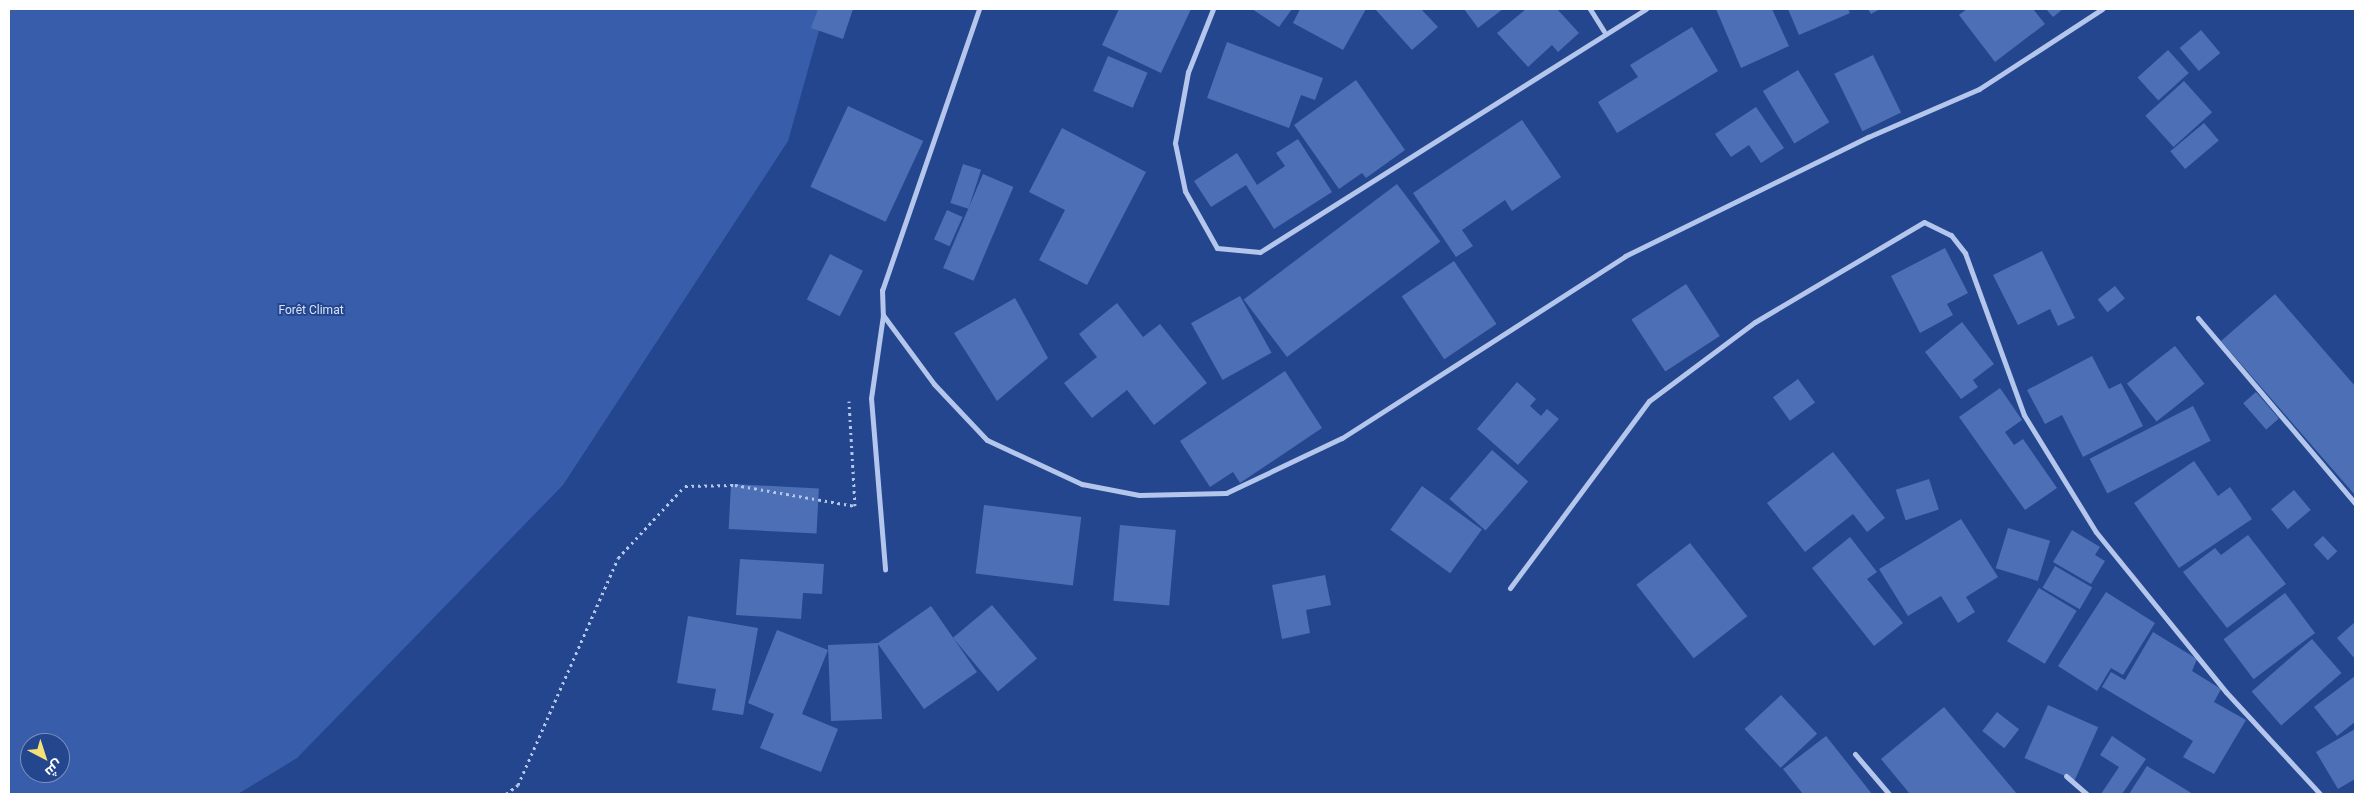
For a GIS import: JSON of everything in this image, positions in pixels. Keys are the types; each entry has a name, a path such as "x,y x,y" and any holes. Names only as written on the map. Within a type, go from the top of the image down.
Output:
{"street":[{"path":"885,569 871,398 883,315 882,290 979,9"},
{"path":"1213,9 1188,72 1175,143 1185,191 1216,248 1260,252 1332,211 1604,31 1646,9"},
{"path":"1590,9 1604,31"},
{"path":"883,315 934,384 987,440 1082,484 1138,496 1226,492 1342,438 1625,256 1868,137 1979,89 2102,9"},
{"path":"1510,588 1649,401 1755,322 1924,222 1950,235 1966,252 2024,415 2096,532 2226,692 2320,794"},
{"path":"2198,318 2355,503"},
{"path":"1855,754 1889,794"},
{"path":"2066,776 2087,794"}],"path":[{"path":"506,794 518,785 618,558 685,486 735,485 855,506 850,397"}],"green space":[{"name":"Forêt Climat","path":"9,9 825,9 788,141 563,485 297,758 238,794 9,794"}],"building":[{"path":"818,9 853,9 843,39 811,28"},
{"path":"1119,9 1191,9 1161,73 1102,45"},
{"path":"1252,9 1292,9 1279,27"},
{"path":"1300,9 1366,9 1343,50 1293,23"},
{"path":"1375,9 1421,9 1438,27 1412,50"},
{"path":"1464,9 1503,9 1478,28"},
{"path":"1526,9 1557,9 1579,33 1558,52 1552,45 1528,67 1497,33"},
{"path":"1716,9 1772,9 1789,46 1741,68"},
{"path":"1788,9 1848,9 1850,13 1799,35"},
{"path":"1868,9 1880,9 1871,14"},
{"path":"1967,9 2033,9 2045,24 1995,62 1959,15"},
{"path":"2046,9 2063,9 2053,17"},
{"path":"1692,27 1718,71 1617,133 1598,102 1638,77 1630,65"},
{"path":"2201,30 2220,53 2199,71 2180,48"},
{"path":"1227,42 1323,78 1315,100 1301,95 1289,128 1207,98"},
{"path":"2168,50 2189,73 2158,100 2138,77"},
{"path":"1873,55 1901,113 1862,131 1834,74"},
{"path":"1108,56 1148,73 1133,108 1093,91"},
{"path":"1798,70 1829,122 1794,143 1763,91"},
{"path":"1356,80 1405,150 1366,178 1362,173 1339,189 1294,125"},
{"path":"2184,81 2212,112 2173,147 2145,116"},
{"path":"848,106 923,141 886,222 810,187"},
{"path":"1756,107 1784,148 1761,163 1749,145 1731,157 1715,134"},
{"path":"1522,120 1561,177 1512,211 1505,200 1462,230 1473,246 1456,257 1413,193"},
{"path":"2204,123 2219,141 2185,169 2170,151"},
{"path":"1062,128 1146,172 1087,285 1039,260 1065,210 1029,192"},
{"path":"1298,139 1332,192 1274,229 1246,185 1211,207 1194,181 1237,153 1257,185 1285,166 1276,153"},
{"path":"963,164 981,170 968,209 950,203"},
{"path":"983,174 1013,187 974,281 943,268"},
{"path":"1397,184 1440,242 1287,357 1244,300"},
{"path":"947,210 963,217 950,246 934,239"},
{"path":"1945,248 1968,293 1947,304 1953,315 1920,333 1891,276"},
{"path":"2042,251 2075,318 2058,326 2050,309 2018,325 1993,275"},
{"path":"830,254 863,271 840,316 807,299"},
{"path":"1454,261 1496,324 1444,359 1402,296"},
{"path":"1686,284 1720,336 1665,371 1631,319"},
{"path":"2115,286 2125,299 2108,312 2098,300"},
{"path":"2275,294 2355,386 2355,495 2221,341"},
{"path":"1240,296 1272,353 1223,380 1191,323"},
{"path":"1015,298 1048,358 997,401 954,333"},
{"path":"1117,303 1143,337 1160,324 1207,383 1154,425 1127,390 1092,418 1064,383 1097,357 1079,334"},
{"path":"1962,322 1994,364 1973,380 1978,387 1961,399 1925,352"},
{"path":"2175,346 2205,384 2156,421 2127,384"},
{"path":"2092,356 2109,389 2121,383 2143,426 2083,457 2062,415 2045,424 2027,390"},
{"path":"1285,371 1322,428 1240,483 1233,472 1210,487 1180,441"},
{"path":"1798,379 1815,402 1790,421 1773,397"},
{"path":"1517,382 1536,399 1530,406 1541,416 1547,409 1559,419 1518,465 1477,429"},
{"path":"2000,388 2022,420 2005,432 2014,445 2023,439 2057,488 2025,510 1959,417"},
{"path":"2256,392 2279,418 2266,430 2243,403"},
{"path":"2193,406 2211,441 2107,493 2090,459"},
{"path":"1492,450 1528,481 1486,531 1449,499"},
{"path":"1833,452 1885,518 1867,532 1853,514 1805,552 1767,503"},
{"path":"2194,461 2218,496 2230,487 2252,519 2179,568 2134,503"},
{"path":"1929,479 1939,509 1906,520 1896,490"},
{"path":"731,484 819,489 817,534 729,529"},
{"path":"1422,486 1482,529 1450,573 1390,530"},
{"path":"2294,490 2311,510 2288,529 2271,509"},
{"path":"984,505 1081,517 1073,585 976,573"},
{"path":"1961,519 1998,577 1966,597 1975,612 1958,623 1941,596 1908,616 1879,569"},
{"path":"1120,525 1176,530 1169,606 1113,601"},
{"path":"2008,528 2050,541 2038,581 1996,568"},
{"path":"2072,530 2100,547 2095,555 2105,561 2091,584 2053,562"},
{"path":"2248,535 2286,584 2227,628 2183,572 2215,548 2221,555"},
{"path":"2323,536 2337,551 2328,560 2313,545"},
{"path":"1850,537 1877,572 1867,579 1903,623 1874,646 1812,568"},
{"path":"1690,543 1747,616 1694,658 1636,585"},
{"path":"740,559 824,564 822,594 803,593 801,619 736,615"},
{"path":"2055,566 2092,588 2080,609 2042,588"},
{"path":"1325,575 1331,605 1306,610 1310,633 1282,639 1272,585"},
{"path":"2039,588 2077,611 2045,664 2007,641"},
{"path":"2106,592 2155,623 2123,675 2111,668 2097,691 2058,666"},
{"path":"2285,593 2315,633 2254,679 2224,639"},
{"path":"992,605 1037,659 998,691 953,638"},
{"path":"931,606 977,672 924,709 878,644 882,719 831,721 828,645 878,643"},
{"path":"688,616 758,628 743,715 712,710 716,689 677,683"},
{"path":"2355,622 2355,659 2337,638"},
{"path":"777,630 828,650 802,714 838,729 821,772 760,748 774,714 748,703"},
{"path":"2153,632 2197,659 2192,671 2221,689 2214,702 2246,720 2214,774 2183,757 2193,741 2102,687 2111,672 2125,680"},
{"path":"2312,639 2342,673 2281,725 2252,691"},
{"path":"2355,676 2355,722 2337,736 2314,707"},
{"path":"1781,695 1817,734 1781,768 1744,729"},
{"path":"2048,705 2098,727 2075,780 2024,758"},
{"path":"1944,707 2017,794 1910,794 1881,759"},
{"path":"1997,712 2019,729 2004,748 1982,731"},
{"path":"2355,729 2355,779 2338,789 2316,752"},
{"path":"1826,736 1872,794 1803,794 1783,769"},
{"path":"2112,736 2146,759 2122,794 2101,794 2119,767 2100,755"},
{"path":"2147,766 2193,794 2129,794"}]}
